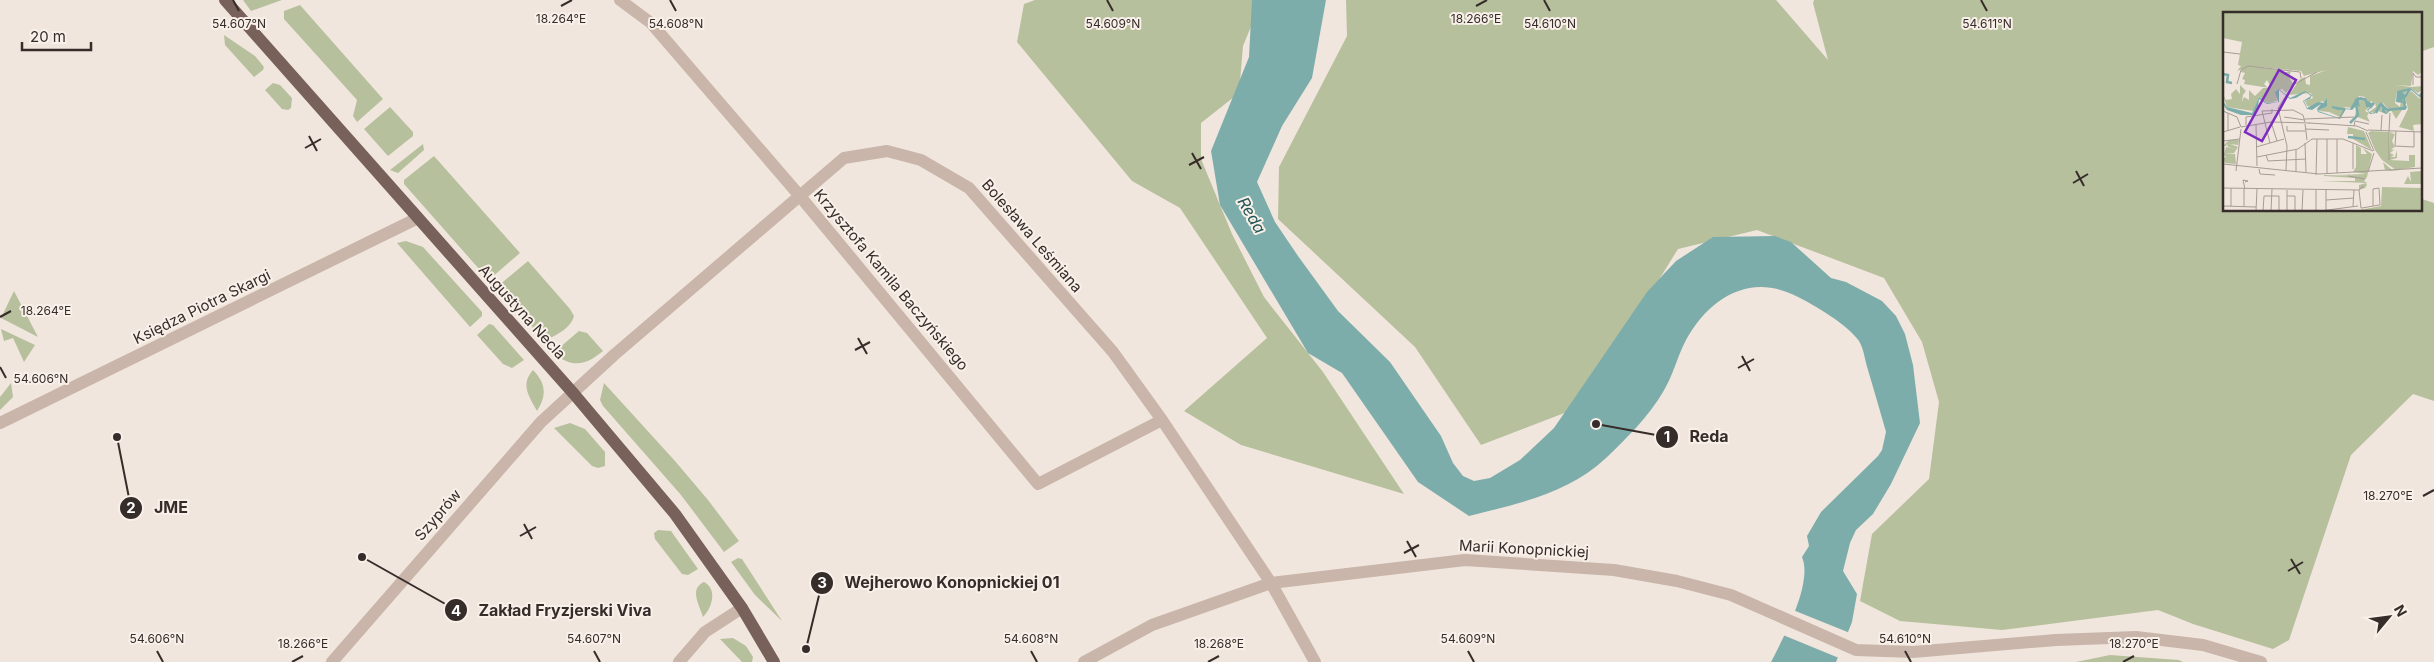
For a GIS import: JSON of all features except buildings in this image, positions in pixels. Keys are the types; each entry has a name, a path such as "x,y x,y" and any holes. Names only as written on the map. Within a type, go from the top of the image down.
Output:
{"main road":[{"name":"Augustyna Necla","path":"225,0 574,394 676,514 742,608 774,662"}],"street":[{"name":"Krzysztofa Kamila Baczyńskiego","path":"620,0 651,23 799,195 1038,484 1162,420"},
{"name":"Bolesława Leśmiana","path":"574,394 614,355 844,158 887,151 921,160 969,188 1113,352 1162,420 1271,583 1315,662"},
{"name":"Księdza Piotra Skargi","path":"0,423 418,218"},
{"name":"Szyprów","path":"332,662 541,422 574,394"},
{"name":"Marii Konopnickiej","path":"1084,662 1152,625 1196,607 1271,583 1465,560 1604,570 1677,581 1731,595 1846,647 1870,652 1906,652 2056,640 2136,636 2203,645 2261,662"},
{"path":"679,662 706,632 742,608"}],"green space":[{"path":"243,0 282,0 251,11"},
{"path":"1035,0 1262,0 1243,46 1239,93 1201,123 1201,159 1232,234 1264,297 1323,372 1404,494 1241,445 1184,411 1267,338 1180,208 1132,181 1017,42 1024,4"},
{"path":"1346,0 1776,0 1828,60 1813,3 1814,0 2434,0 2434,47 2422,51 2422,12 2223,12 2223,211 2422,211 2422,199 2434,203 2434,401 2413,394 2351,455 2289,640 2273,649 2193,624 2158,610 2002,630 1900,621 1860,601 1872,534 1929,479 1939,402 1922,342 1884,278 1757,230 1678,249 1580,407 1481,445 1415,347 1278,219 1279,167 1347,36"},
{"path":"300,5 383,99 357,122 353,116 357,100 284,19 284,11"},
{"path":"224,35 255,56 264,67 263,70 254,77 225,45"},
{"path":"273,83 280,85 292,98 291,108 288,110 282,109 265,90"},
{"path":"390,107 413,132 413,136 388,156 364,129"},
{"path":"423,144 424,150 398,173 390,170"},
{"path":"434,156 520,253 491,278 487,278 404,184 404,180"},
{"path":"406,241 423,247 482,312 482,316 470,327 397,243"},
{"path":"528,261 574,316 570,325 545,341 498,289 498,286"},
{"path":"14,291 38,337 1,318"},
{"path":"489,324 493,325 524,360 512,368 503,364 477,335"},
{"path":"1,329 35,345 24,362 13,338 4,341"},
{"path":"579,331 587,333 603,351 590,360 578,363 566,361 553,353"},
{"path":"533,370 541,380 544,390 544,395 537,411 526,386 529,375"},
{"path":"11,383 13,397 0,410 0,397"},
{"path":"604,383 675,461 739,541 724,552 681,495 603,406 600,400"},
{"path":"570,423 585,429 605,452 605,466 598,468 592,466 554,428"},
{"path":"658,530 671,531 698,569 688,575 682,574 655,539 654,533"},
{"path":"738,558 742,559 782,621 755,595 731,562"},
{"path":"704,582 711,589 712,599 709,609 703,617 696,593 699,585"},
{"path":"733,638 746,646 753,657 752,662 742,662 720,639"},
{"path":"2110,655 2179,660 2183,662 2076,662"}],"water":[{"path":"1252,0 1326,0 1312,78 1282,126 1257,182 1275,222 1298,256 1338,311 1390,362 1441,436 1453,463 1463,476 1474,481 1490,478 1520,460 1554,428 1647,292 1676,261 1713,237 1775,236 1791,242 1831,278 1846,282 1882,301 1896,316 1905,334 1913,365 1920,423 1891,484 1873,514 1856,530 1850,543 1843,571 1857,594 1852,622 1836,662 1771,662 1796,610 1804,581 1802,557 1809,546 1807,536 1821,512 1882,450 1886,432 1862,348 1854,335 1840,322 1798,297 1781,290 1764,287 1748,288 1733,293 1707,312 1696,325 1686,340 1670,380 1651,410 1606,458 1576,480 1559,489 1524,502 1469,516 1418,482 1342,373 1308,353 1220,205 1211,151 1249,57"}],"pier":[{"path":"1793,610 1850,633 1839,658 1783,635"}],"place":[{"name":"Reda","path":"1596,424"},
{"name":"JME","path":"117,437"},
{"name":"Zakład Fryzjerski Viva","path":"362,557"},
{"name":"Wejherowo Konopnickiej 01","path":"806,649"}]}
